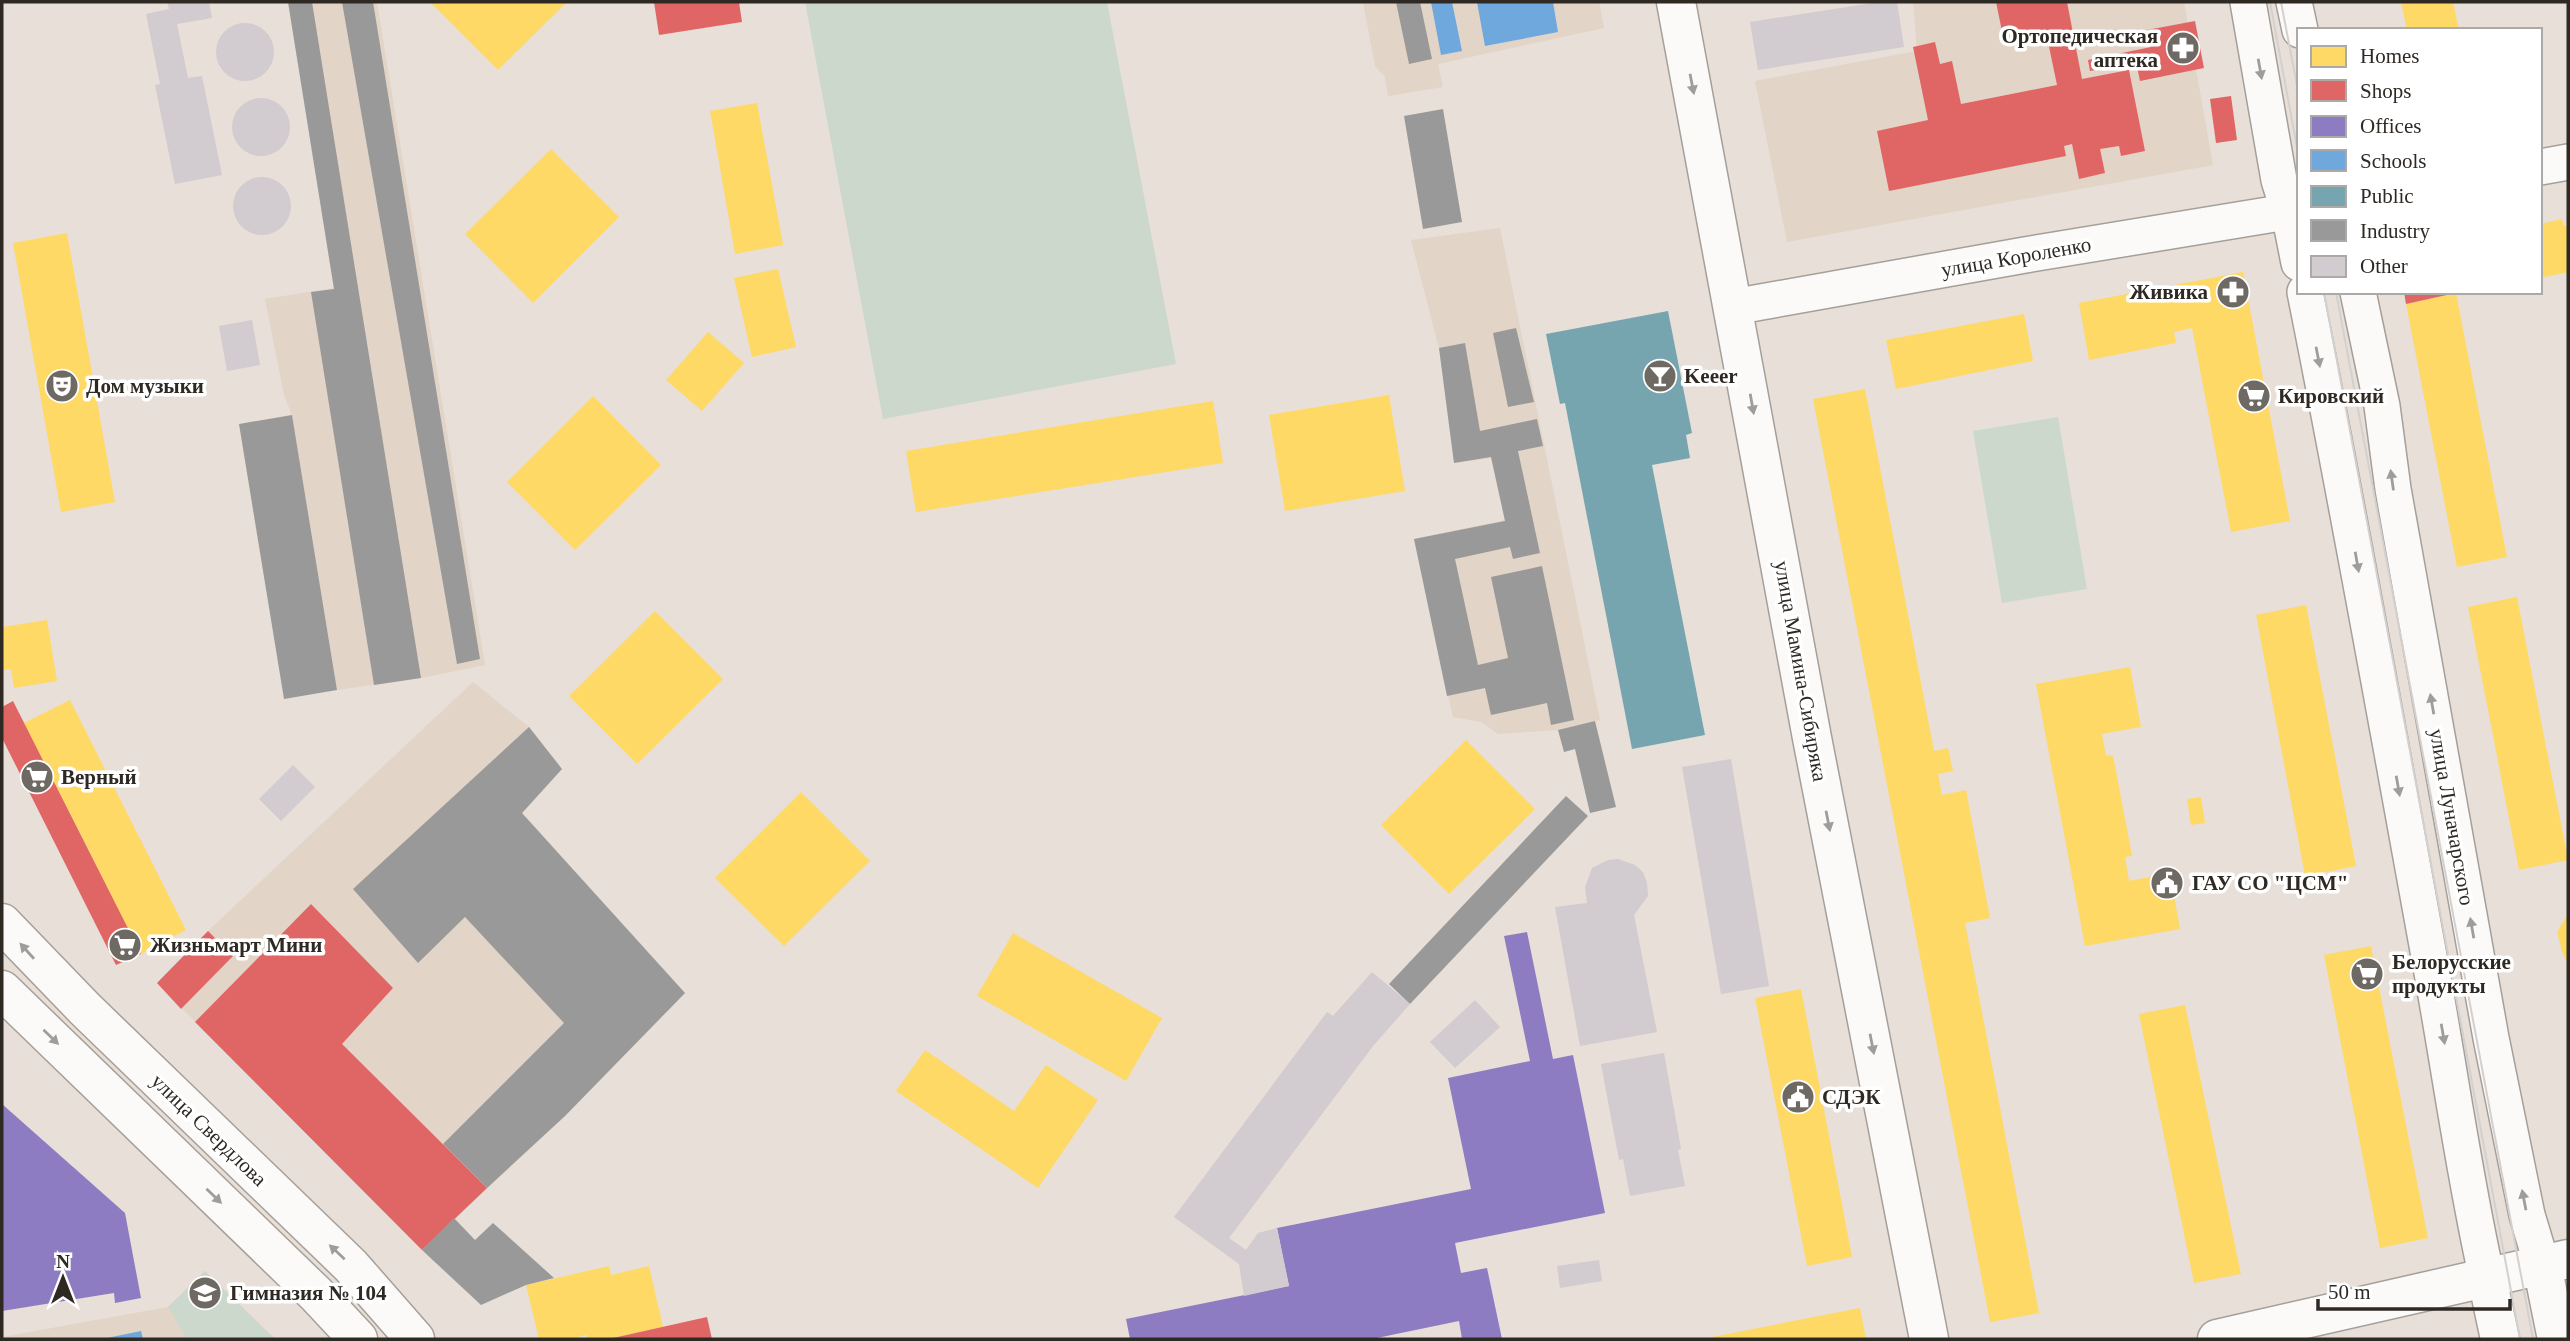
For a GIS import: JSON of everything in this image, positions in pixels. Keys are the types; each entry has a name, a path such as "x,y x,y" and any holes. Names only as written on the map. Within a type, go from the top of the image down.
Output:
{"main road":[{"name":"улица Мамина-Сибиряка","path":"1676,2 1812,738 1929,1339"},
{"name":"улица Свердлова","path":"2,923 95,1019 351,1266 415,1339"},
{"name":"улица Свердлова","path":"2,990 306,1285 358,1339"},
{"path":"2217,1339 2555,1262"},
{"name":"улица Луначарского","path":"2555,1262 2557,1339"},
{"path":"2487,1278 2500,1339"}],"street":[{"path":"2248,2 2279,180 2294,211 2297,242"},
{"path":"2294,2 2300,28"},
{"path":"2542,167 2568,162"},
{"name":"улица Короленко","path":"1733,307 2025,254 2294,211"},
{"path":"2305,294 2347,506 2446,1048 2475,1226 2487,1278"},
{"name":"улица Луначарского","path":"2358,294 2382,406 2395,500 2491,1038 2527,1215 2555,1262"}],"shaded area":[{"path":"288,2 377,2 485,665 421,678 337,690 292,415 284,395 265,299 334,288"},
{"path":"805,2 1107,2 1176,364 883,419"},
{"path":"1363,2 1599,2 1604,28 1438,64 1443,87 1388,96 1385,77 1375,66"},
{"path":"1913,2 2184,2 2213,165 1787,242 1755,81 1917,51"},
{"path":"1500,228 1600,720 1558,730 1498,734 1481,722 1453,717 1414,539 1505,520 1491,458 1454,463 1439,348 1411,240"},
{"path":"2058,417 2087,589 2002,603 1973,431"},
{"path":"473,682 529,727 562,769 522,814 685,993 565,1116 422,1250 157,983 208,931"},
{"name":"Гимназия № 104","path":"205,1271 275,1339 2,1339 168,1307"},
{"path":"205,1271 275,1339 187,1339 168,1307"}],"building: Homes":[{"path":"430,2 567,2 498,70"},
{"path":"2401,2 2453,2 2459,28 2407,28"},
{"path":"757,103 783,245 735,254 710,111"},
{"path":"551,149 619,217 533,303 465,234"},
{"path":"2562,219 2564,226 2568,226 2568,272 2542,278 2542,224"},
{"path":"67,233 115,502 61,512 13,243"},
{"path":"778,269 796,347 752,357 734,278"},
{"path":"2243,272 2290,521 2231,532 2192,328 2174,332 2176,343 2089,360 2079,303"},
{"path":"2456,294 2507,557 2457,567 2406,304"},
{"path":"2024,314 2033,361 1896,389 1886,340"},
{"path":"708,332 744,363 702,411 666,380"},
{"path":"1865,389 1934,751 1948,748 1953,771 1938,774 1942,795 1966,790 1990,918 1965,923 2039,1313 1990,1322 1813,399"},
{"path":"1389,395 1405,491 1285,511 1269,415"},
{"path":"593,396 661,465 575,550 507,482"},
{"path":"1213,401 1223,463 916,512 906,451"},
{"path":"2517,597 2568,860 2519,870 2468,607"},
{"path":"2306,605 2356,866 2305,876 2256,615"},
{"path":"655,611 723,679 637,764 569,696"},
{"path":"47,620 57,681 14,688 11,669 2,670 2,627"},
{"path":"2130,667 2141,727 2102,734 2106,756 2113,755 2132,856 2125,857 2129,881 2170,873 2180,929 2085,946 2036,684"},
{"path":"70,700 186,930 141,954 24,723"},
{"path":"1466,740 1535,809 1449,894 1381,825"},
{"path":"801,792 870,861 784,946 715,878"},
{"path":"2201,797 2205,823 2191,825 2187,799"},
{"path":"2568,914 2568,963 2557,932"},
{"path":"1013,933 1162,1018 1126,1081 977,996"},
{"path":"2371,946 2428,1238 2380,1248 2324,955"},
{"path":"1801,989 1852,1257 1807,1266 1755,998"},
{"path":"2185,1005 2241,1274 2194,1283 2139,1014"},
{"path":"925,1050 1014,1111 1046,1065 1098,1100 1038,1188 896,1091"},
{"path":"609,1266 611,1275 649,1266 663,1327 608,1339 587,1339 587,1335 569,1339 539,1339 526,1285"},
{"path":"1860,1308 1866,1339 1707,1339 1707,1338"}],"building: Shops":[{"path":"654,2 739,2 742,22 659,35"},
{"path":"1996,2 2067,2 2082,79 2129,70 2145,151 2121,156 2119,146 2100,149 2105,173 2079,179 2072,144 2064,146 2066,156 1889,191 1877,131 1928,120 1913,47 1935,42 1940,64 1952,61 1961,104 2057,85 2047,37 2005,46"},
{"path":"2195,21 2204,68 2140,81 2136,62 2090,71 2088,60 2151,47 2147,30"},
{"path":"2231,96 2237,140 2216,143 2210,99"},
{"path":"2404,294 2451,294 2406,304"},
{"path":"13,701 141,954 116,965 2,738 2,707"},
{"path":"311,904 393,988 342,1044 487,1188 422,1250 195,1022"},
{"path":"208,931 233,956 181,1009 157,983"},
{"path":"707,1317 712,1339 613,1339 613,1338"}],"building: Offices":[{"path":"1527,932 1553,1059 1573,1055 1605,1213 1455,1243 1461,1273 1487,1268 1502,1339 1462,1339 1459,1321 1372,1339 1130,1339 1126,1319 1289,1286 1277,1228 1471,1189 1448,1078 1530,1061 1504,936"},
{"path":"2,1104 125,1213 141,1298 115,1303 114,1293 2,1311"}],"building: Schools":[{"path":"1431,2 1452,2 1462,51 1441,55"},
{"path":"1477,2 1553,2 1558,32 1485,46"},
{"path":"141,1331 143,1339 107,1339 107,1338"}],"building: Public":[{"path":"1668,311 1692,433 1686,435 1690,458 1652,465 1705,735 1632,749 1565,403 1560,404 1546,334"}],"building: Industry":[{"path":"288,2 312,2 421,678 374,685 311,292 334,289"},
{"path":"342,2 373,2 480,659 457,664"},
{"path":"1396,2 1420,2 1432,59 1409,64"},
{"path":"1443,109 1462,222 1423,229 1404,116"},
{"path":"1516,328 1534,402 1508,407 1493,333"},
{"path":"1465,343 1480,431 1537,419 1543,446 1518,451 1540,553 1513,559 1510,547 1455,559 1478,665 1508,658 1491,577 1542,566 1574,720 1551,725 1547,703 1491,715 1485,688 1447,696 1414,539 1505,521 1491,457 1454,463 1439,348"},
{"path":"292,415 337,690 284,699 239,424"},
{"path":"1595,721 1616,807 1590,813 1575,749 1564,752 1558,730"},
{"path":"529,727 562,769 522,813 685,993 565,1116 487,1188 443,1144 564,1023 465,917 418,963 353,889"},
{"path":"1566,796 1588,816 1410,1004 1389,984"},
{"path":"454,1218 475,1240 493,1223 554,1278 526,1285 481,1305 422,1250"}],"building: Other":[{"path":"167,2 209,2 212,18 177,24 188,78 202,76 222,175 175,184 155,85 160,84 146,14 169,9"},
{"path":"1879,2 1897,2 1904,47 1758,70 1750,22"},
{"path":"245,23 266,31 274,52 266,73 245,81 224,73 216,52 224,31"},
{"path":"261,98 282,106 290,127 282,148 261,156 240,148 232,127 240,106"},
{"path":"262,177 283,185 291,206 283,227 262,235 241,227 233,206 241,185"},
{"path":"252,320 260,365 227,371 219,326"},
{"path":"1731,759 1769,986 1721,994 1682,767"},
{"path":"293,765 315,787 281,821 259,799"},
{"path":"1618,859 1635,865 1643,872 1647,883 1648,896 1634,915 1657,1032 1580,1046 1555,907 1587,903 1585,887 1592,868 1608,860"},
{"path":"1372,972 1410,1004 1373,1046 1229,1238 1246,1250 1258,1233 1277,1228 1289,1286 1244,1296 1239,1264 1174,1217 1327,1012 1333,1016"},
{"path":"1475,1000 1500,1027 1455,1068 1430,1042"},
{"path":"1664,1053 1685,1186 1630,1196 1623,1159 1619,1160 1601,1064"},
{"path":"1599,1260 1602,1281 1560,1288 1557,1266"}],"tram line":[{"path":"2270,2 2297,147"},
{"path":"2281,2 2297,86"},
{"path":"2324,294 2520,1339"},
{"path":"2336,294 2533,1339"}],"place":[{"name":"Ортопедическая аптека","path":"2183,48"},
{"name":"Живика","path":"2233,292"},
{"name":"Keeer","path":"1660,376"},
{"name":"Дом музыки","path":"62,386"},
{"name":"Кировский","path":"2254,396"},
{"name":"Верный","path":"37,777"},
{"name":"ГАУ СО \"ЦСМ\"","path":"2167,883"},
{"name":"Жизньмарт Мини","path":"125,945"},
{"name":"Белорусские продукты","path":"2367,974"},
{"name":"СДЭК","path":"1798,1097"},
{"name":"Гимназия № 104","path":"205,1293"}]}
